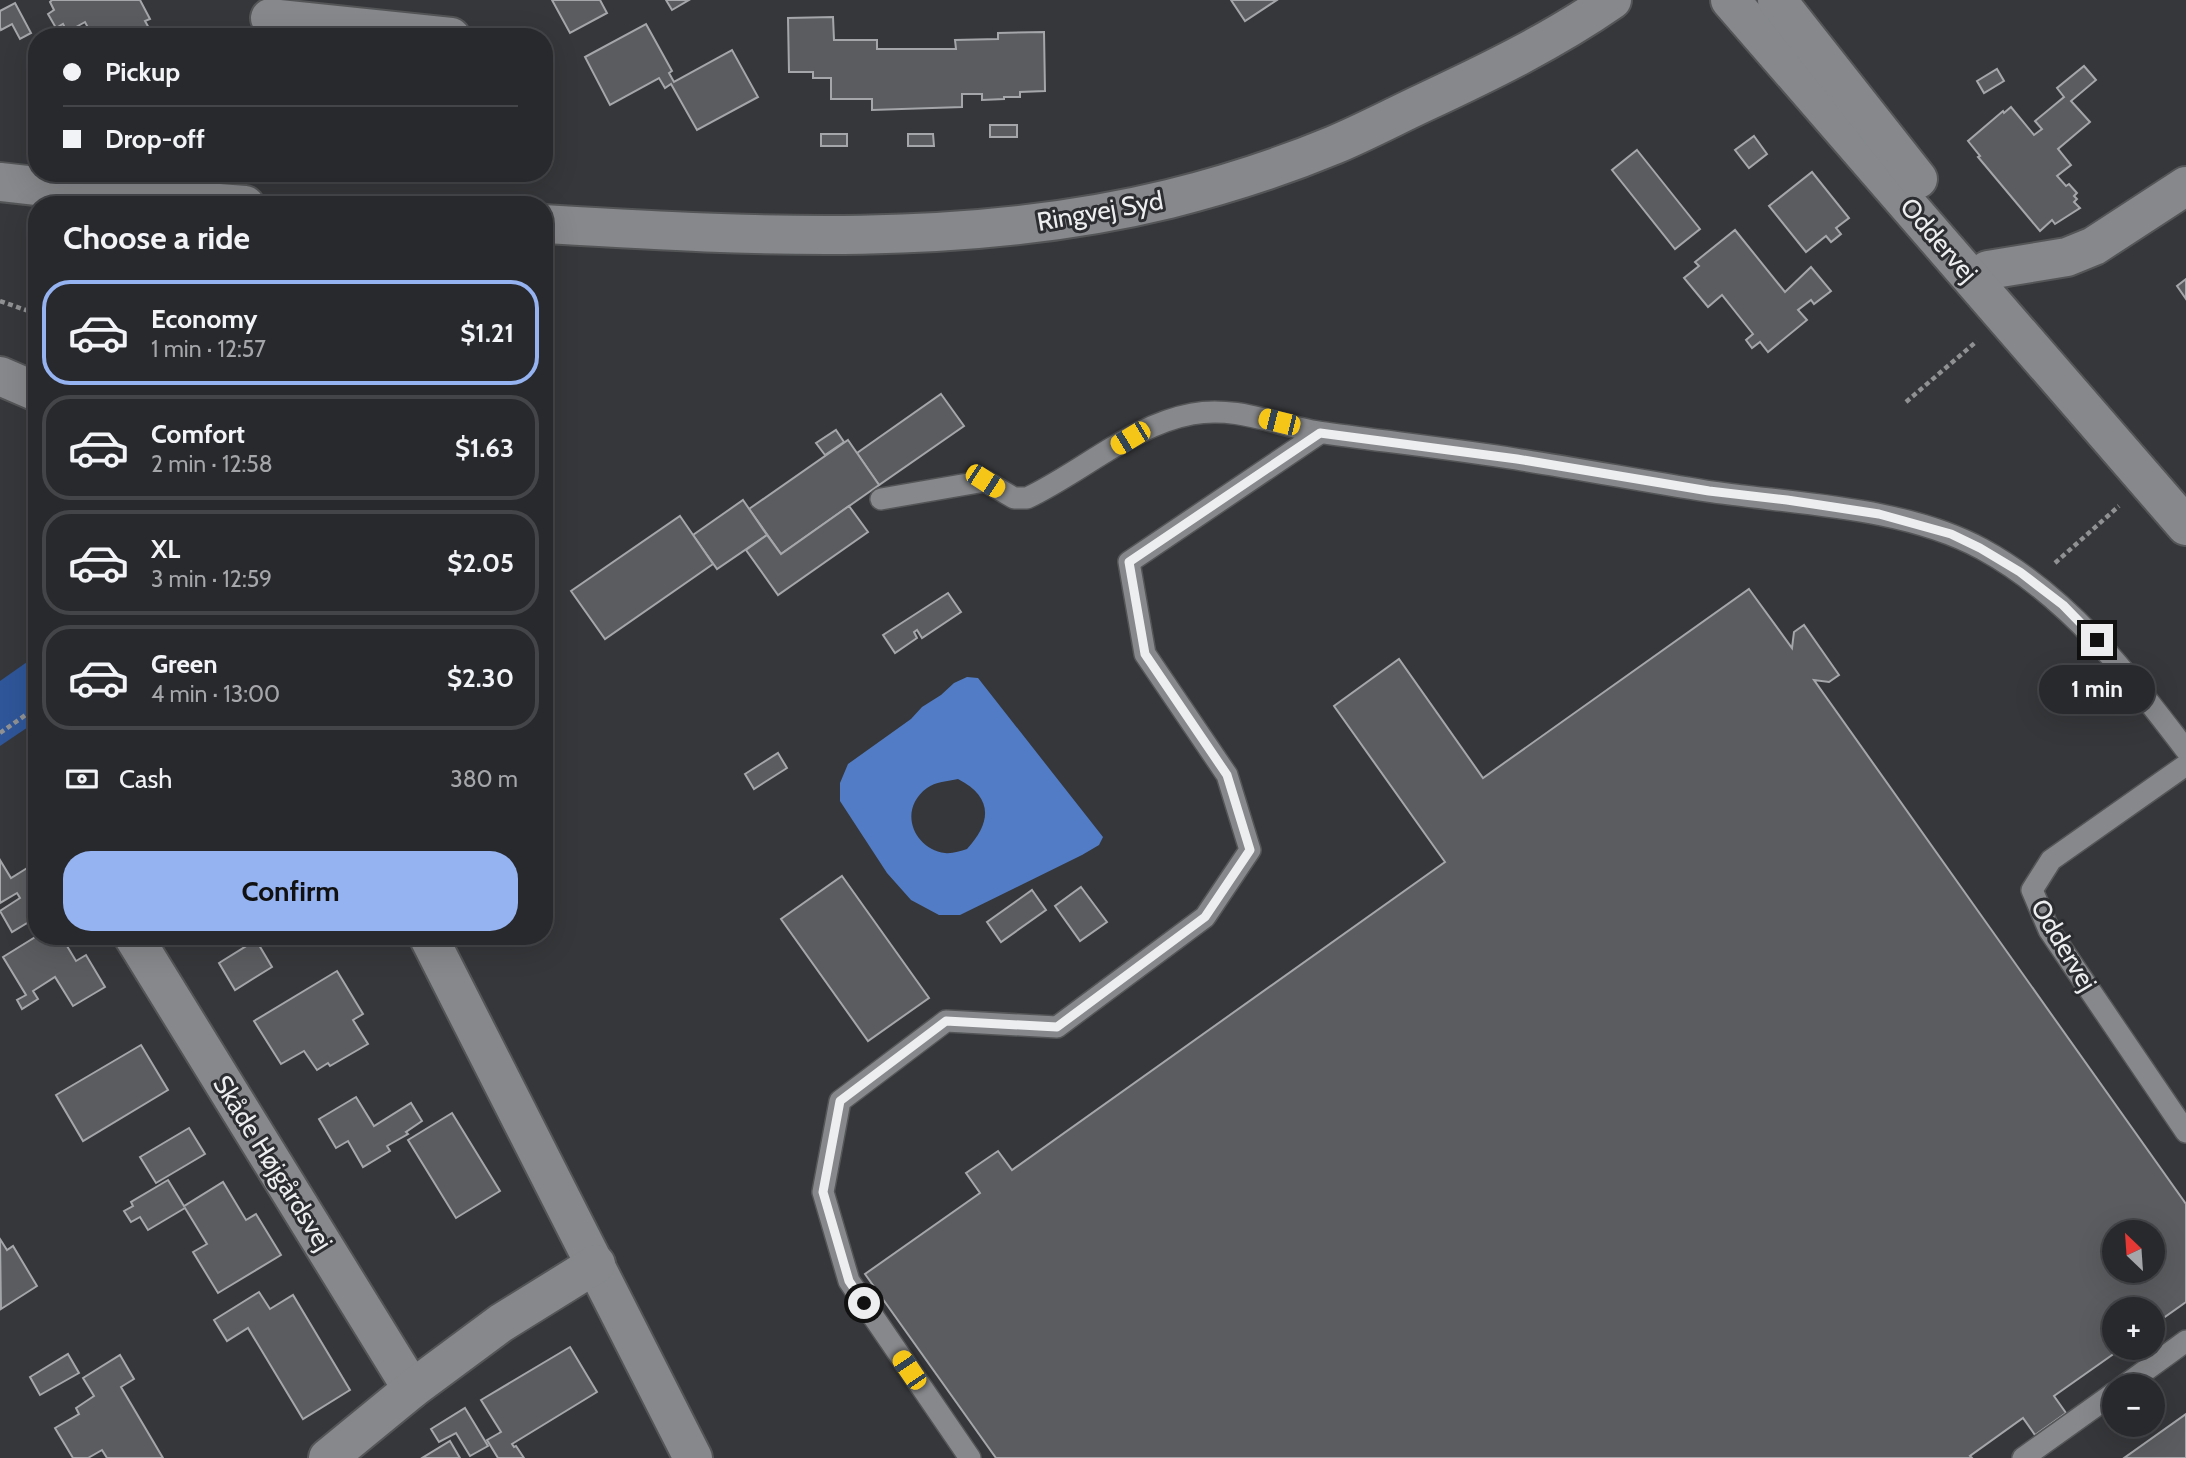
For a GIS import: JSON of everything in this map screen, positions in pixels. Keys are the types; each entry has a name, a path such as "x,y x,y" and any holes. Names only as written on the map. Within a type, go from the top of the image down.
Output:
{"main road":[{"name":"Ringvej Syd","path":"553,225 705,233 884,235 976,230 1069,219 1168,199 1244,178 1334,145 1516,59 1612,0"},
{"name":"Oddervej","path":"1730,0 2186,526"},
{"name":"Oddervej","path":"1777,0 1988,270 2148,481"},
{"path":"270,18 343,13 410,28"},
{"path":"0,182 126,196"},
{"path":"1988,270 2067,257 2114,234 2186,186"},
{"path":"0,376 28,388"},
{"name":"Skåde Højgårdsvej","path":"139,945 412,1389"},
{"path":"433,945 693,1458"},
{"path":"328,1458 412,1389 501,1323 596,1264"}],"lane":[{"path":"881,499 985,481 1014,498 1027,498 1130,438 1163,423 1191,414 1219,411 1258,417 1320,433 1517,459 1709,491 1879,514 1951,534 1980,548 2063,605 2139,688 2186,750"},
{"path":"970,1458 849,1281 823,1192 840,1101 946,1021 1057,1027 1205,917 1250,850 1227,775 1145,654 1129,562 1320,433"},
{"name":"Oddervej","path":"2186,765 2051,860 2032,890 2049,930 2186,1132"},
{"path":"2141,1374 2186,1342"},
{"path":"2023,1458 2102,1402"}],"path":[{"path":"0,301 28,311"},
{"path":"1906,402 2006,317"},
{"path":"2033,582 2148,481"},
{"path":"0,733 28,713"}],"shaded area":[{"path":"28,661 28,727 0,746 0,681"},
{"path":"967,677 978,678 1103,837 1099,845 1082,855 960,915 939,915 911,900 887,873 840,801 840,783 848,764 911,719 922,707 954,683","holes":["958,779 969,786 983,802 985,811 981,829 967,849 950,853 934,850 925,844 913,827 911,817 918,797 930,786 942,782"]}],"building":[{"path":"140,0 150,19 145,21 149,28 88,28 85,22 74,28 65,28 63,24 56,28 48,14 54,10 50,2"},
{"path":"552,0 600,0 607,13 570,33"},
{"path":"666,0 689,0 672,10"},
{"path":"1231,0 1277,0 1245,21"},
{"path":"15,3 28,28 28,35 20,39 12,24 1,30 0,11"},
{"path":"833,17 834,40 877,40 877,49 956,49 955,40 998,39 998,33 1044,32 1045,91 1020,92 1020,97 982,100 982,94 962,94 962,107 872,110 872,99 831,99 831,78 813,78 813,72 789,72 788,18"},
{"path":"646,24 672,71 669,73 674,82 732,50 758,97 697,130 671,84 665,88 659,78 610,105 585,57"},
{"path":"2084,66 2096,80 2071,101 2090,122 2058,149 2071,165 2057,176 2077,193 2074,202 2080,208 2055,224 2052,220 2040,231 1978,157 1980,156 1968,141 2011,107 2034,135 2042,129 2035,121 2064,97 2057,88"},
{"path":"1997,69 2004,81 1984,93 1977,81"},
{"path":"990,125 1017,125 1017,137 990,137"},
{"path":"821,134 847,134 847,146 821,146"},
{"path":"908,134 933,134 934,146 908,146"},
{"path":"1754,136 1767,154 1749,168 1735,150"},
{"path":"1637,150 1700,229 1675,249 1612,170"},
{"path":"1812,172 1849,218 1836,228 1841,234 1831,242 1826,236 1806,252 1769,206"},
{"path":"1735,230 1785,292 1811,267 1831,291 1814,304 1811,300 1798,310 1807,320 1768,352 1760,342 1752,348 1746,340 1753,334 1722,295 1708,307 1684,278 1699,266 1695,262"},
{"path":"2186,279 2186,299 2177,286"},
{"path":"941,394 964,426 879,485 857,453"},
{"path":"836,430 844,442 825,455 816,443"},
{"path":"848,440 879,485 781,554 749,509"},
{"path":"743,500 767,535 717,569 693,535"},
{"path":"849,506 868,532 778,595 746,550 767,535 781,554"},
{"path":"680,516 713,564 605,639 571,591"},
{"path":"1749,589 1792,648 1794,632 1804,625 1839,675 1829,682 1814,680 2186,1204 2186,1302 2165,1317 2165,1297 2102,1297 2102,1360 2105,1360 2054,1396 2066,1413 2035,1435 2023,1418 1970,1456 1972,1458 996,1458 865,1274 980,1193 966,1173 998,1151 1012,1170 1445,862 1334,706 1399,659 1483,778"},
{"path":"948,593 961,612 922,638 917,630 914,632 917,638 895,653 883,635"},
{"path":"778,753 787,768 754,789 745,774"},
{"path":"0,860 11,878 28,867 28,922 12,932 0,911 20,898 17,893 0,903"},
{"path":"842,876 929,998 868,1041 781,919"},
{"path":"1081,887 1107,922 1080,941 1055,906"},
{"path":"1032,890 1046,910 1001,942 987,922"},
{"path":"28,942 28,945 66,945 76,961 86,955 105,987 73,1006 55,977 33,991 38,999 22,1009 17,1000 26,995 3,957"},
{"path":"248,945 259,945 272,967 235,990 219,963"},
{"path":"337,971 363,1014 353,1020 368,1044 330,1066 328,1063 317,1070 304,1051 281,1064 254,1021"},
{"path":"141,1045 168,1090 83,1141 56,1095"},
{"path":"356,1097 374,1126 411,1103 422,1121 406,1132 408,1134 387,1146 390,1151 363,1167 348,1141 336,1148 319,1119"},
{"path":"452,1113 500,1191 456,1218 408,1140"},
{"path":"189,1128 205,1154 156,1183 140,1157"},
{"path":"168,1180 184,1206 223,1182 246,1220 256,1214 281,1255 218,1293 193,1252 207,1244 185,1208 148,1230 140,1217 131,1222 124,1211 133,1206 131,1202"},
{"path":"0,1239 7,1250 13,1246 37,1286 1,1309"},
{"path":"259,1292 270,1309 293,1295 350,1390 303,1419 248,1328 227,1341 214,1320"},
{"path":"570,1347 597,1392 512,1444 524,1458 498,1458 487,1440 501,1432 481,1400"},
{"path":"68,1354 79,1373 40,1395 30,1377"},
{"path":"120,1355 134,1379 121,1387 163,1458 107,1458 102,1450 88,1458 73,1458 55,1428 79,1414 76,1408 94,1396 83,1378"},
{"path":"465,1408 488,1446 470,1456 456,1433 439,1442 431,1429"},
{"path":"2186,1414 2186,1458 2124,1458 2154,1437 2165,1437 2165,1429"},
{"path":"450,1441 460,1458 422,1458"}],"route":[{"path":"864,1303 849,1281 823,1192 840,1101 946,1021 1057,1027 1205,917 1250,850 1227,775 1145,654 1129,562 1320,433 1517,459 1709,491 1879,514 1951,534 1980,548 2020,572 2063,605 2097,640"}]}
